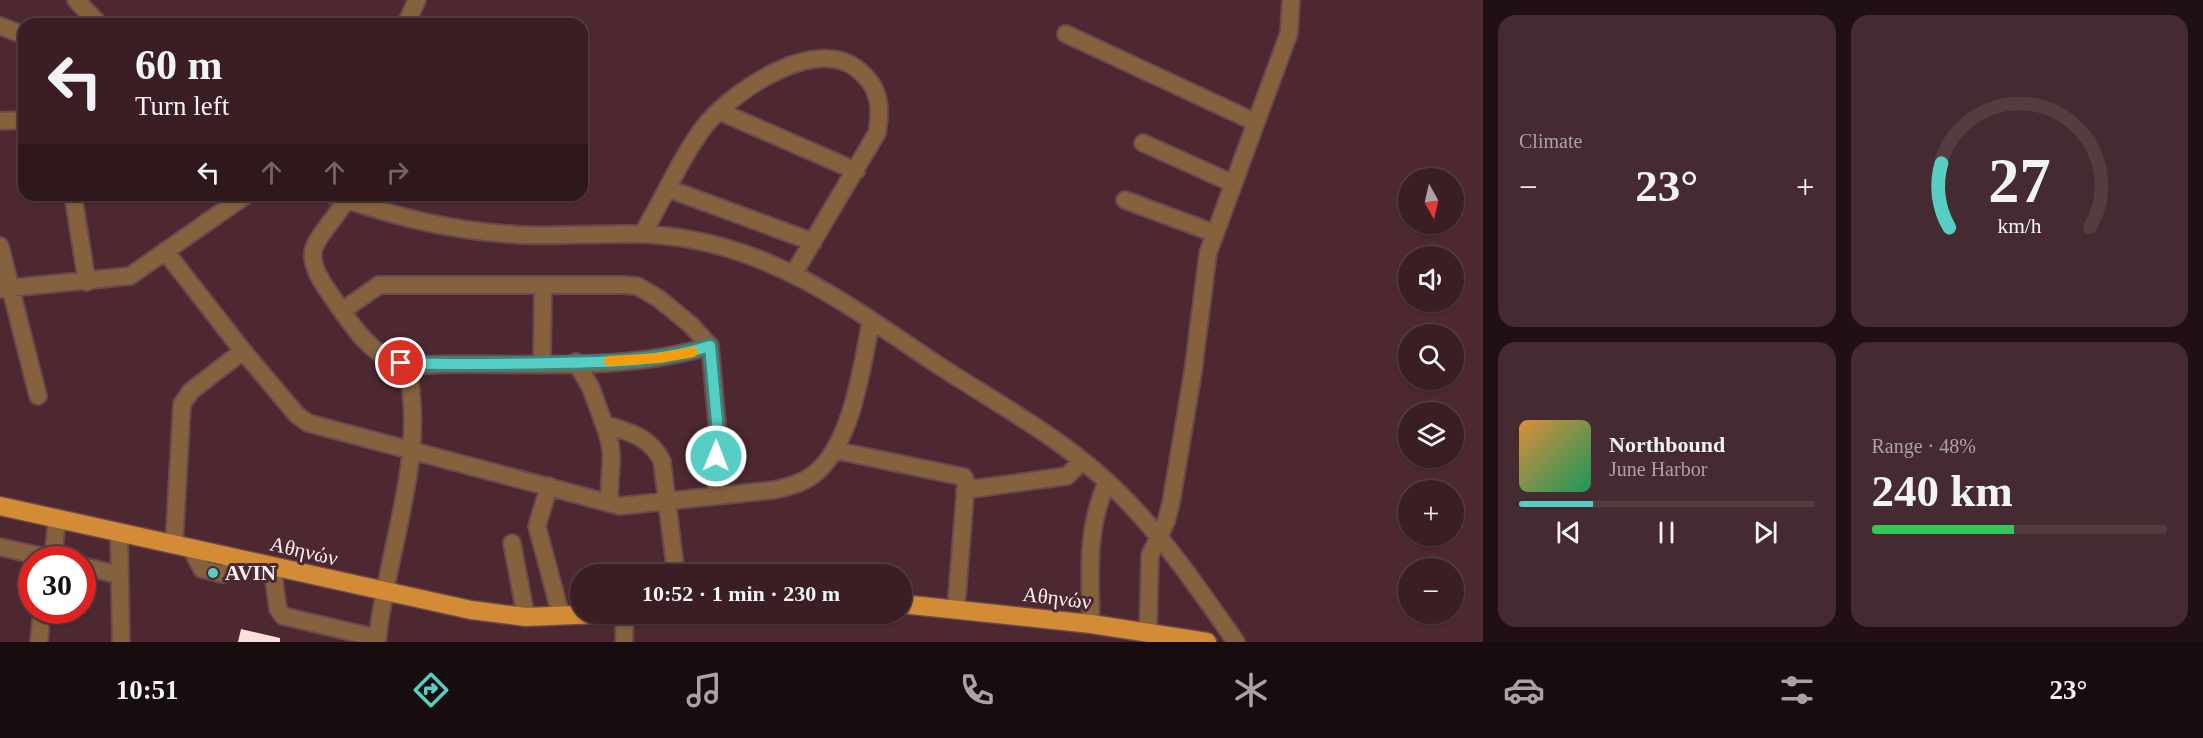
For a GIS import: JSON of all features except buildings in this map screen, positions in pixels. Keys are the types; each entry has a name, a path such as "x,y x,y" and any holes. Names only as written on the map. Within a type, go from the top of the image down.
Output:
{"main road":[{"name":"Αθηνών","path":"0,506 385,593 471,610 526,617 570,616"},
{"name":"Αθηνών","path":"912,605 1091,624 1207,642"}],"street":[{"path":"76,0 93,18"},
{"path":"409,18 417,0"},
{"path":"1148,632 1148,563 1157,537 1166,522 1171,502 1193,372 1204,273 1214,233 1289,33 1291,0"},
{"path":"0,26 18,33"},
{"path":"1066,34 1255,122"},
{"path":"643,234 699,135 719,111 780,69 825,57 846,61 863,73 875,89 881,111 877,133 794,273"},
{"path":"719,111 856,171"},
{"path":"0,121 18,120"},
{"path":"1143,143 1232,183"},
{"path":"669,189 813,242"},
{"path":"1125,200 1214,233"},
{"path":"74,201 87,282"},
{"path":"5,289 130,276 237,201"},
{"path":"341,201 334,220 317,240 313,252 321,279 357,332 379,352 396,362 542,363 659,358 710,346"},
{"path":"355,201 419,223 472,231 526,235 643,234 683,238 731,248 765,259 794,273 871,321 1082,461 1107,482 1157,537 1236,642"},
{"path":"0,246 5,289 38,396"},
{"path":"165,251 243,351 303,420 610,503 630,506 774,490 798,483 817,472 834,450 853,400 871,321"},
{"path":"342,311 379,285 637,286 677,313 710,346 717,422 716,496"},
{"path":"542,363 543,285"},
{"path":"182,546 182,404 191,392 243,351"},
{"path":"576,362 591,388 613,459 609,485 610,503"},
{"path":"272,567 278,609 283,616 346,637 377,640 410,448 411,391 406,363"},
{"path":"604,424 630,432 654,447 664,468 675,564"},
{"path":"834,450 959,475 965,479 956,609"},
{"path":"965,490 1067,476 1082,461"},
{"path":"1091,624 1090,536 1099,500 1107,482"},
{"path":"549,486 537,526 561,616"},
{"path":"56,546 57,518"},
{"path":"119,532 121,642"},
{"path":"512,543 526,617"},
{"path":"0,548 18,552"},
{"path":"96,569 119,575"},
{"path":"39,642 41,624"},
{"path":"624,642 625,624"}],"slow traffic":[{"path":"609,361 645,360 693,352"}],"place":[{"name":"AVIN","path":"213,573"}],"route":[{"path":"401,363 516,364 645,360 685,354 710,346 717,422 716,456"}]}
